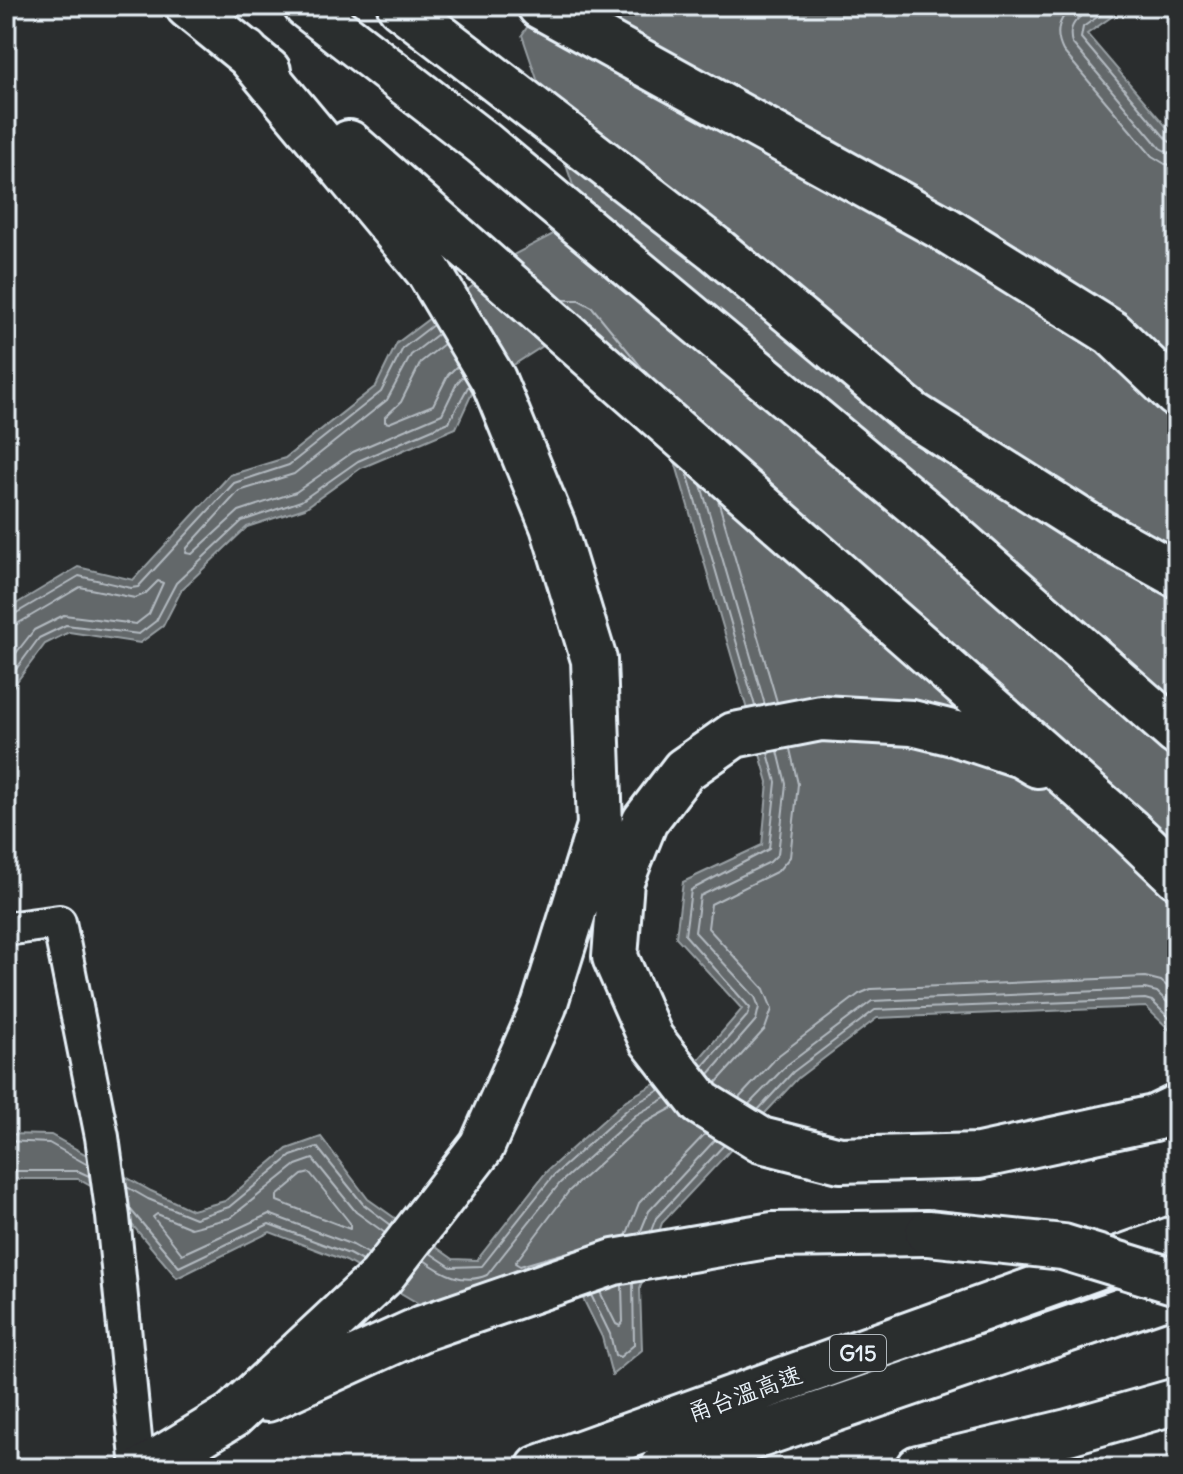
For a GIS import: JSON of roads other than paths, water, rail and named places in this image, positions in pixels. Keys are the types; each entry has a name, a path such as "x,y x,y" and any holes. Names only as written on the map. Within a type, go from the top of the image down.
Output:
{"highway":[{"path":"188,6 246,52 1177,876"},
{"path":"306,6 483,143 580,223 930,516 1177,733"},
{"path":"400,6 714,248 912,414 1089,526 1177,575"},
{"path":"540,6 945,229 1112,333 1177,395"},
{"path":"233,1415 381,1277 482,1146 544,1006 600,826 594,660 553,526 493,379 429,272 246,52"},
{"path":"1089,795 1021,755 912,723 821,718 734,735 684,770 645,821 621,881 615,957 651,1039 701,1103 761,1140 840,1160 979,1156 1154,1118 1177,1107"},
{"path":"146,1468 233,1415 423,1328 614,1262 773,1235 928,1233 1063,1247 1177,1282"},
{"name":"甬台温高速","path":"539,1468 1177,1238"},
{"name":"甬台温高速","path":"663,1468 1177,1292"},
{"path":"918,1468 1068,1432 1177,1401"}],"street":[{"path":"6,929 59,922 102,1137 138,1468"}],"water":[{"path":"541,6 1127,6 1087,34 1177,139 1177,1037 1146,1007 877,1018 798,1078 662,1223 640,1288 642,1350 612,1375 602,1337 574,1280 433,1312 346,1261 270,1232 177,1278 108,1196 78,1179 6,1179 6,1134 51,1135 151,1191 192,1210 225,1201 287,1149 321,1137 368,1199 453,1259 477,1260 547,1171 626,1100 699,1059 742,1009 676,937 683,882 762,845 768,782 672,451 571,328 473,391 456,428 361,468 305,508 247,527 182,589 163,626 140,643 69,632 45,644 6,696 6,610 78,567 133,580 230,475 285,458 376,386 397,343 515,254 584,218 522,35"}]}
